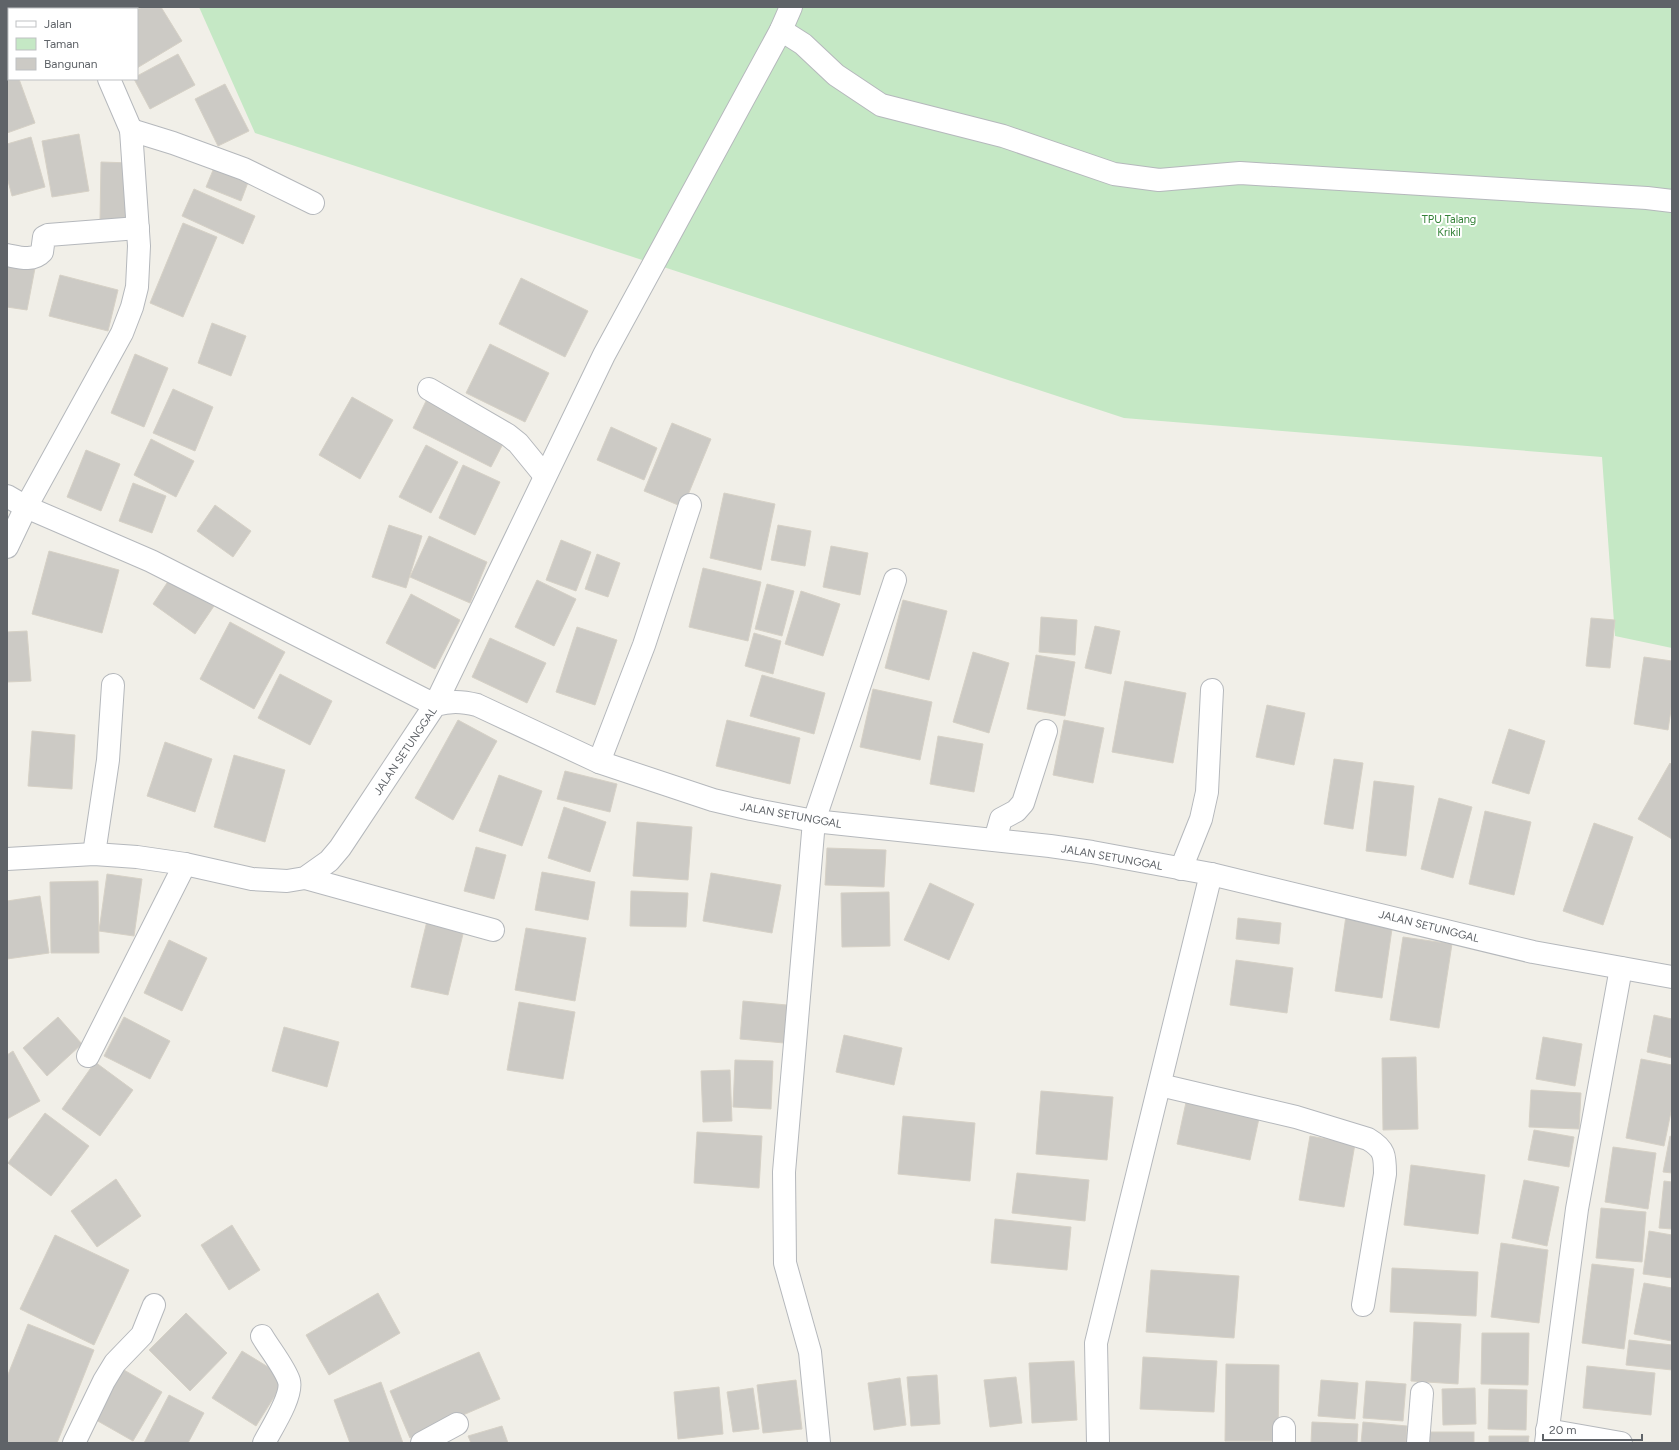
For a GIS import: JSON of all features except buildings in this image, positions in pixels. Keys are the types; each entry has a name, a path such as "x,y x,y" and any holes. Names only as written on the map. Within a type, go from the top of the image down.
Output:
{"street":[{"path":"7,496 26,507 151,561 435,705 604,355 781,30 791,7"},
{"path":"781,30 803,44 836,75 881,105 1003,136 1114,174 1159,180 1240,173 1647,198 1672,201"},
{"path":"7,546 26,507 122,333 132,307 137,287 139,266 138,228 131,130 109,80"},
{"path":"131,130 173,143 244,169 313,203"},
{"path":"7,255 28,258 37,256 42,252 44,237 48,235 138,228"},
{"path":"429,389 508,435 518,443 545,476"},
{"path":"599,762 644,645 690,505"},
{"path":"819,1443 810,1352 785,1263 784,1172 814,821 895,580"},
{"path":"94,854 108,760 113,685"},
{"path":"1181,869 1201,819 1207,792 1212,690"},
{"name":"JALAN SETUNGGAL","path":"7,859 94,854 137,856 185,864 229,875 258,880 287,881 305,878 329,860 340,848 435,705 451,701 459,701 477,705 599,762 713,800 751,809 814,821 1092,852 1211,874 1532,952 1621,968 1671,974"},
{"path":"995,840 1001,819 1016,811 1023,803 1046,731"},
{"path":"88,1056 185,864"},
{"path":"1098,1443 1096,1343 1211,874"},
{"path":"305,878 493,930"},
{"path":"1621,968 1577,1209 1546,1436 1621,1443"},
{"path":"1160,1085 1296,1117 1368,1139 1377,1144 1385,1157 1386,1174 1363,1305"},
{"path":"74,1443 104,1380 142,1335 154,1305"},
{"path":"262,1336 287,1377 290,1388 284,1404 264,1443"},
{"path":"1418,1443 1422,1393"},
{"path":"422,1443 457,1424"}],"green space":[{"name":"TPU Talang Krikil","path":"199,7 1672,7 1672,648 1615,636 1602,457 1124,418 255,133"}]}
